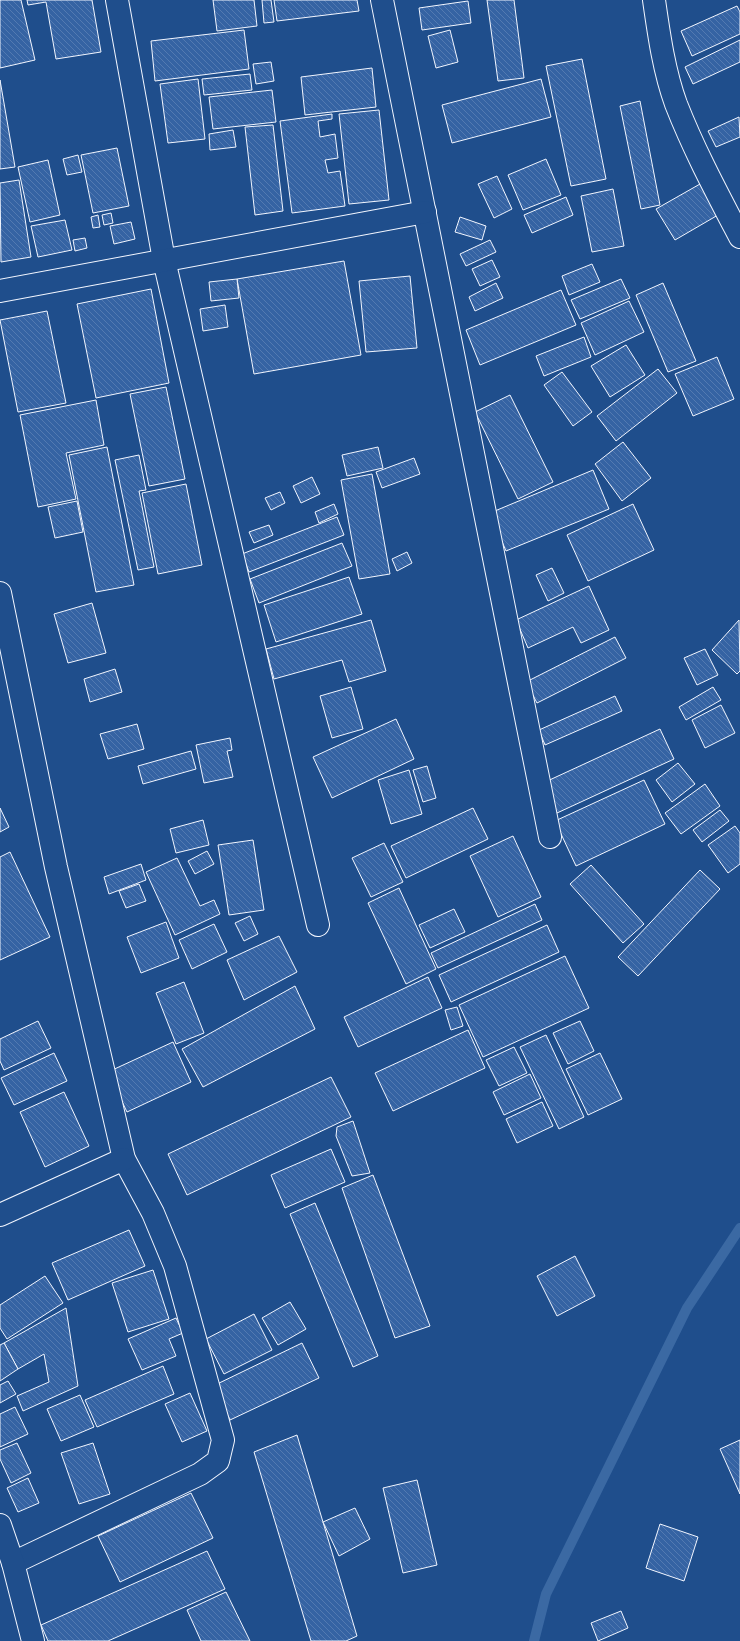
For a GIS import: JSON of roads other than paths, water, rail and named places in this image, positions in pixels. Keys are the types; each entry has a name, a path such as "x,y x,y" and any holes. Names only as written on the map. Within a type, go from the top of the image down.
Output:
{"street":[{"path":"117,0 164,260 318,924"},
{"path":"382,0 426,212 550,837"},
{"path":"654,0 660,43 676,103 706,174 740,237"},
{"path":"0,291 426,212"},
{"path":"0,592 56,867 124,1159 153,1213 175,1266 223,1440 218,1461 200,1474 13,1563"},
{"path":"0,1215 124,1159"},
{"path":"0,1526 13,1563 33,1641"}],"waterway":[{"path":"534,1641 546,1594 687,1308 740,1228"}]}
